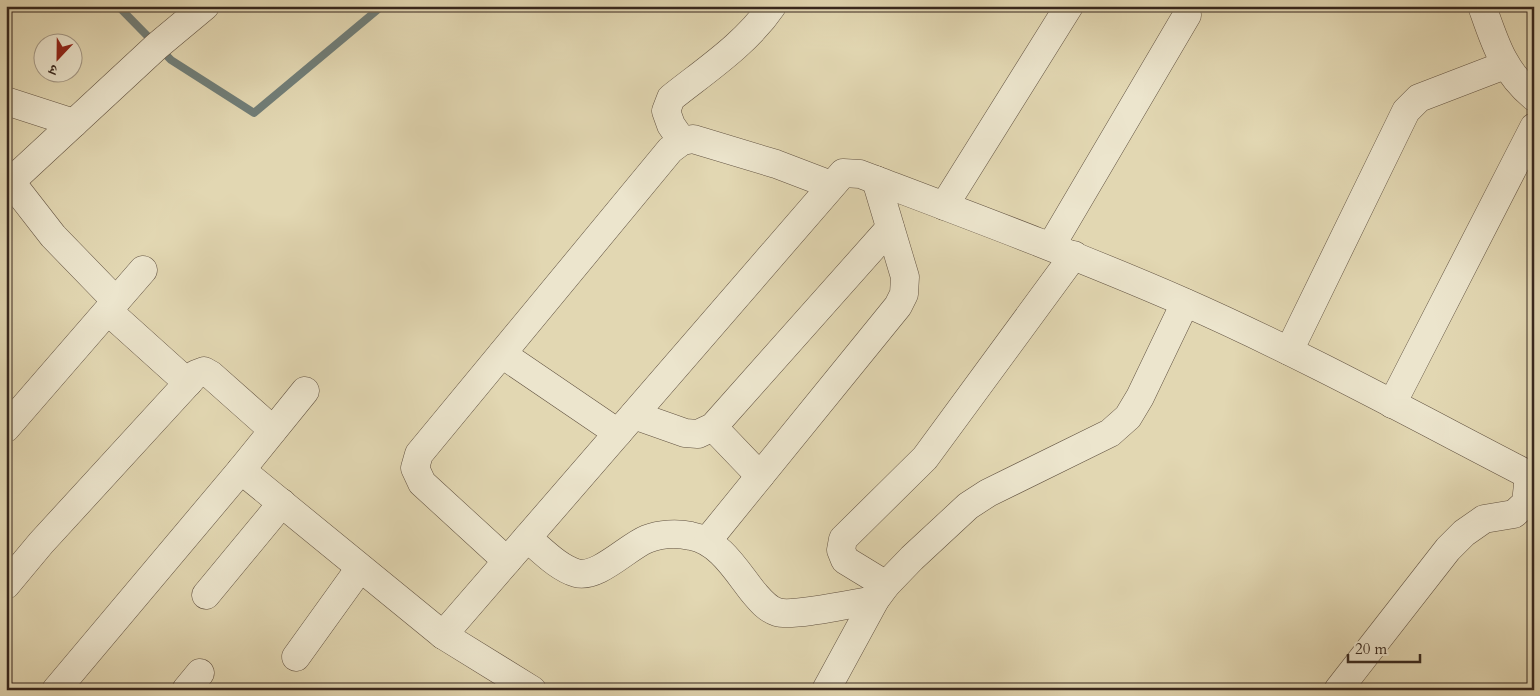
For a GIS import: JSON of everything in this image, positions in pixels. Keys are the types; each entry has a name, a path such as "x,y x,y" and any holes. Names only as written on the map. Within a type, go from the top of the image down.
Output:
{"street":[{"path":"188,383 112,306 9,184 157,46 205,6"},
{"path":"682,141 671,125 666,111 671,98 744,40 762,21 772,6"},
{"path":"944,206 1069,6"},
{"path":"1482,6 1497,50 1505,65 1534,97"},
{"path":"881,593 844,560 841,550 843,539 925,458 1062,251 1186,15"},
{"path":"1289,351 1406,110 1419,98 1505,65"},
{"path":"6,100 74,123"},
{"path":"1392,404 1534,128"},
{"path":"507,560 422,483 415,468 419,454 670,150 682,141 693,139 776,164 831,186"},
{"path":"443,635 831,186 843,173 860,174 1062,251 1185,303 1289,351 1531,475 1526,504 1514,514 1484,519 1464,533 1448,548 1338,690"},
{"path":"708,540 898,306 904,294 905,277 876,180"},
{"path":"502,354 626,424 698,434 713,428 890,228"},
{"path":"11,414 143,270"},
{"path":"826,690 881,593 912,558 968,506 988,493 1110,433 1128,417 1140,398 1185,303"},
{"path":"6,585 41,542 196,374 204,371 211,374 273,430"},
{"path":"56,690 241,470 304,390"},
{"path":"713,428 760,476"},
{"path":"241,470 443,635 532,690"},
{"path":"206,595 282,503"},
{"path":"527,538 563,568 579,574 597,570 644,540 660,535 691,536 708,540 719,550 765,606 778,613 792,613 881,593"},
{"path":"296,657 360,568"}],"waterway":[{"path":"118,6 171,60 254,113 382,6"}]}
